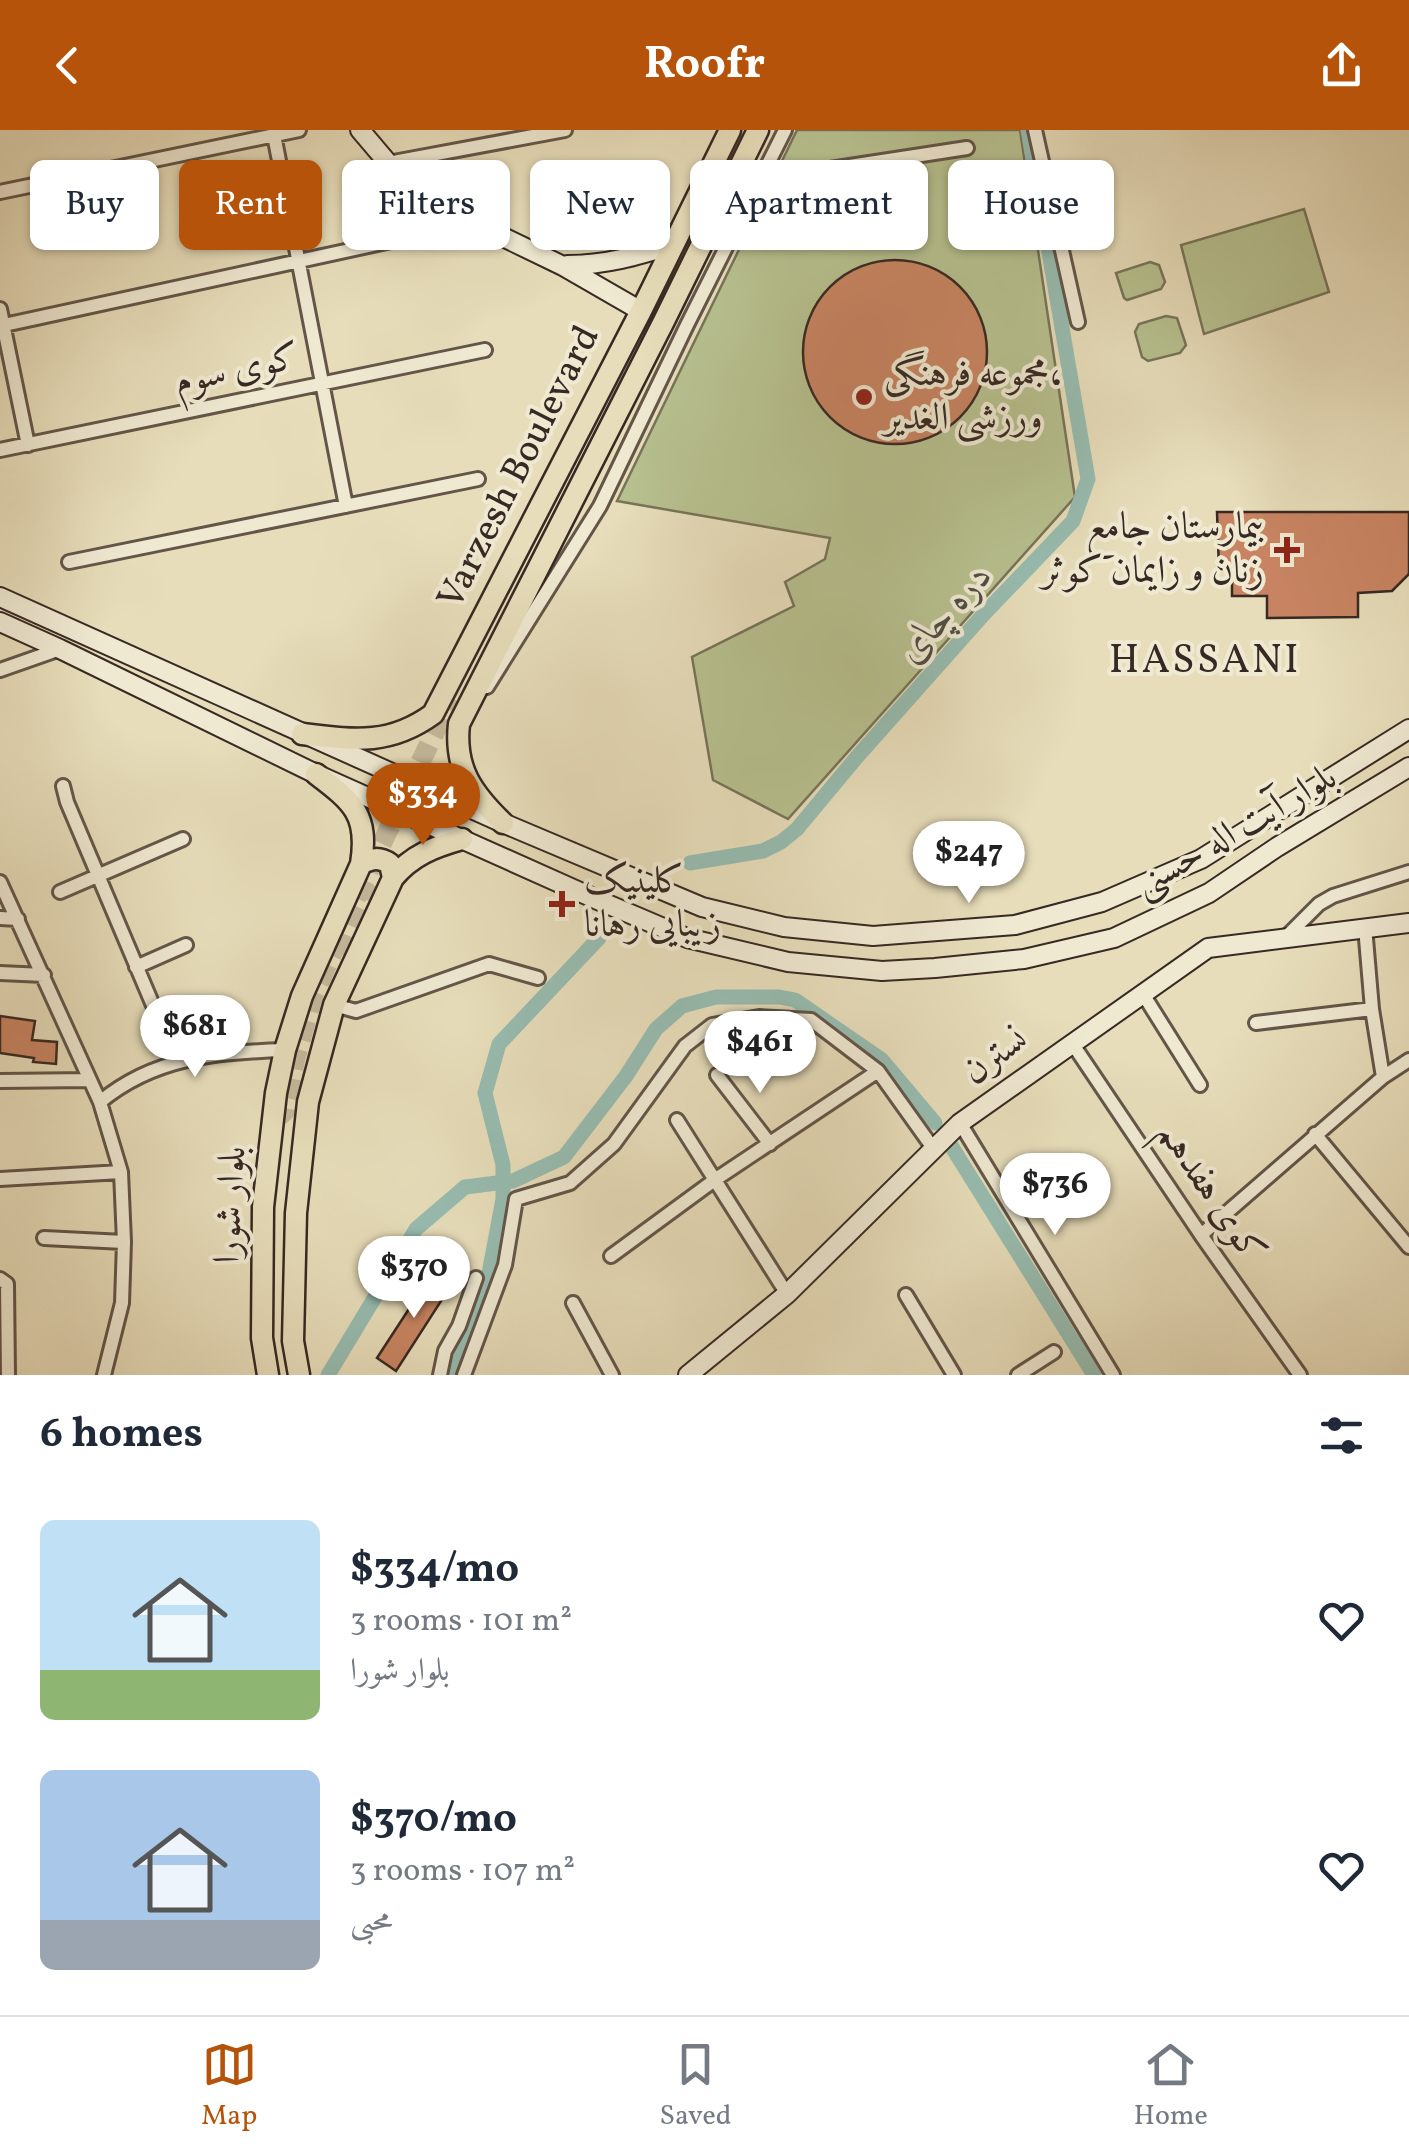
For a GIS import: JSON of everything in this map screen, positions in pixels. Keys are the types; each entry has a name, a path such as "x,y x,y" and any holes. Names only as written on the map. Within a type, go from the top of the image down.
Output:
{"main road":[{"path":"360,130 385,160"},
{"name":"Varzesh Boulevard","path":"433,714 730,130"},
{"name":"Varzesh Boulevard","path":"458,724 758,130"},
{"path":"510,241 641,310"},
{"path":"563,266 598,265 674,244"},
{"name":"بلوار آیت اله حسنی","path":"0,597 503,823 702,907 784,927 873,936 1015,926 1102,902 1201,859 1409,729"},
{"name":"بلوار آیت اله حسنی","path":"0,622 316,774 687,938 788,962 882,971 935,968 1024,960 1114,938 1209,893 1409,767"},
{"path":"433,714 440,730 453,729 458,724"},
{"path":"302,734 357,740 378,738 417,725 433,714"},
{"path":"458,724 456,746 462,766 482,802 503,823"},
{"path":"376,801 389,772"},
{"name":"بلوار شورا","path":"268,1375 262,1338 263,1206 276,1093 302,996 361,864 364,845 356,809 316,774"},
{"path":"431,826 444,796"},
{"name":"بلوار شورا","path":"300,1375 293,1342 296,1213 308,1102 334,1005 393,878 404,864 421,853 462,839"},
{"path":"361,864 376,858 384,860 390,864 393,878"},
{"name":"نسترن","path":"688,1375 788,1294 960,1123 1208,948 1409,923"}],"street":[{"path":"0,192 300,130"},
{"path":"404,160 566,130"},
{"path":"770,160 785,130"},
{"path":"1035,130 1078,322"},
{"path":"274,135 346,506"},
{"path":"892,160 967,148"},
{"path":"2,326 349,250"},
{"path":"472,695 485,691 600,506 725,250"},
{"path":"0,309 28,444"},
{"path":"664,321 687,325"},
{"name":"کوی سوم","path":"0,450 485,350"},
{"path":"69,562 478,479"},
{"path":"0,670 60,649"},
{"path":"62,786 177,1062"},
{"path":"60,892 182,839"},
{"path":"1285,938 1319,904 1333,896 1409,872"},
{"path":"0,882 100,1102 121,1172 122,1303 104,1375"},
{"path":"0,918 18,919"},
{"path":"1365,928 1383,1077"},
{"path":"136,966 186,945"},
{"path":"334,1005 356,1011 489,964 538,978"},
{"path":"0,973 44,975"},
{"path":"1142,994 1200,1085"},
{"path":"1256,1022 1372,1010"},
{"path":"464,1375 505,1265 516,1199 570,1184 614,1144 685,1046 712,1025 758,1017 811,1020 878,1071 932,1148"},
{"name":"کوی هفدهم","path":"1072,1043 1300,1375"},
{"path":"100,1102 122,1084 177,1062 228,1052 285,1050"},
{"path":"1201,1235 1315,1134 1409,1060"},
{"path":"611,1256 716,1179 878,1071"},
{"path":"717,1075 770,1144"},
{"path":"0,1080 90,1080"},
{"path":"677,1120 788,1294"},
{"path":"960,1123 1113,1375"},
{"path":"1315,1134 1409,1247"},
{"path":"0,1179 121,1172"},
{"path":"44,1238 124,1242"},
{"path":"440,1375 445,1351 476,1278"},
{"path":"4,1282 8,1375"},
{"path":"906,1295 954,1375"},
{"path":"573,1303 612,1375"},
{"path":"1018,1375 1054,1352"}],"green space":[{"name":"مجموعه فرهنگی، ورزشی الغدیر","path":"797,130 1020,130 1024,160 948,160 948,250 1038,250 1075,497 788,819 713,780 692,657 794,606 785,582 825,559 830,538 617,501 739,250 928,250 928,160 782,160"},
{"path":"1304,209 1329,292 1204,334 1181,245"},
{"path":"1150,262 1159,265 1165,282 1161,289 1127,300 1116,273"},
{"path":"1166,316 1177,318 1186,345 1180,353 1148,361 1142,357 1135,332 1139,324"}],"building":[{"path":"895,260 930,267 960,287 980,317 987,352 980,387 960,417 930,437 895,444 860,437 830,417 810,387 803,352 810,317 830,287 860,267"},
{"path":"1217,512 1409,512 1409,574 1392,591 1358,593 1358,617 1267,618 1267,596 1232,596 1232,569 1219,569"},
{"path":"0,1016 35,1021 32,1040 57,1042 56,1064 0,1053"},
{"path":"433,1272 452,1284 396,1371 377,1358"}],"waterway":[{"name":"دره چای","path":"690,863 763,851 797,829 983,615 1073,521 1088,479 1028,130"},
{"name":"دره چای","path":"452,1375 484,1300 503,1199 503,1165 485,1093 499,1044 599,938"},
{"path":"328,1375 416,1229 465,1187 513,1181 564,1157 626,1076 656,1029 682,1006 716,997 795,1000 882,1060 935,1123"},
{"path":"950,1144 1094,1375"}],"tunnel":[{"path":"356,898 451,698"},
{"path":"345,956 375,886"},
{"path":"272,1122 285,1111 312,999 341,933"}],"place":[{"name":"مجموعه فرهنگی، ورزشی الغدیر","path":"864,397"},
{"name":"بیمارستان جامع زنان و زایمان کوثر","path":"1287,550"},
{"name":"کلینیک زیبایی رهانا","path":"562,904"}],"district":[{"name":"HASSANI","path":"1205,662"}]}
